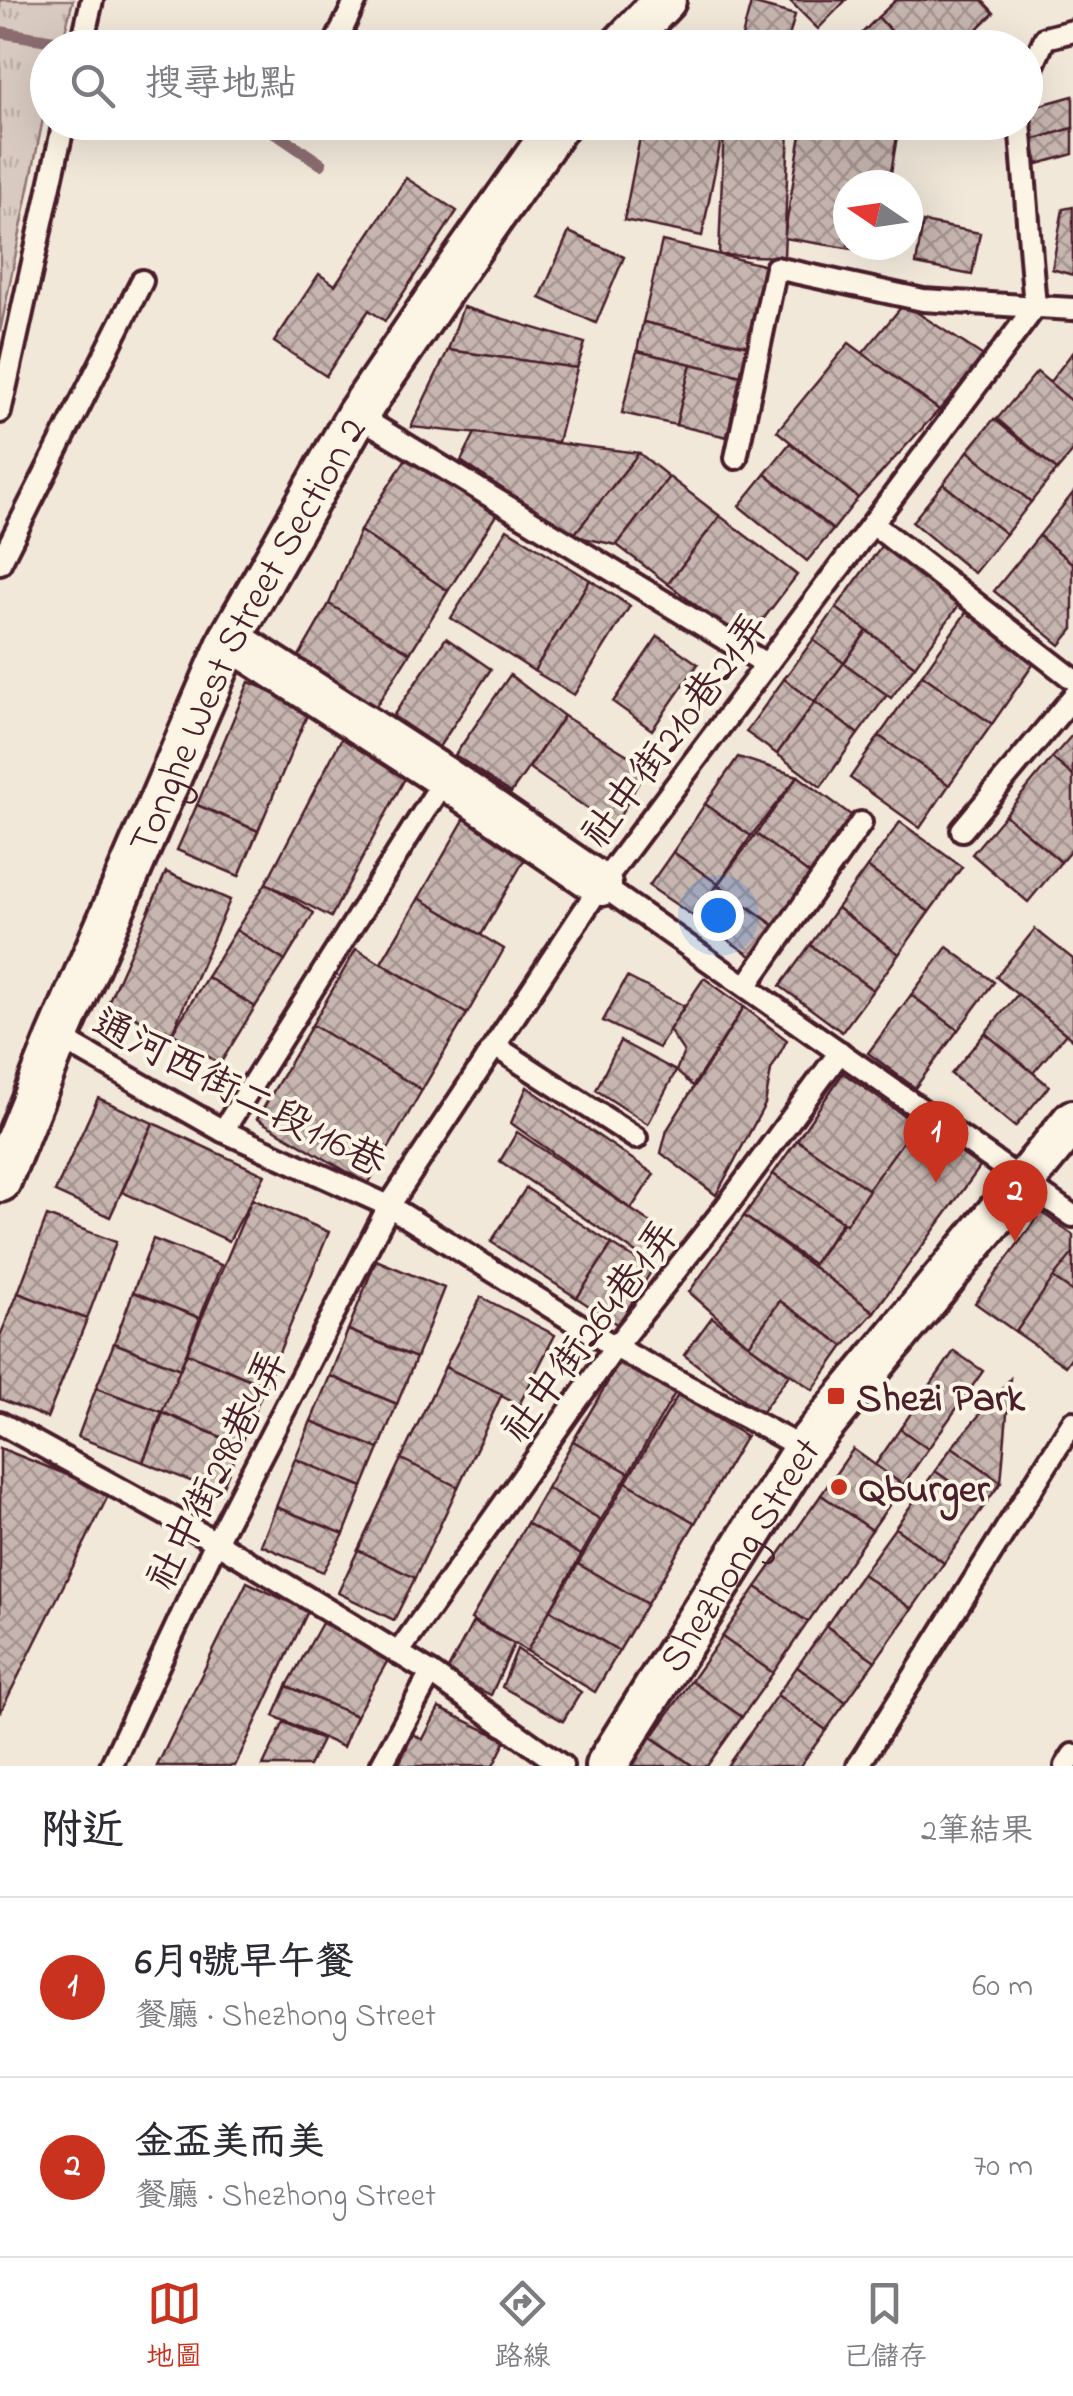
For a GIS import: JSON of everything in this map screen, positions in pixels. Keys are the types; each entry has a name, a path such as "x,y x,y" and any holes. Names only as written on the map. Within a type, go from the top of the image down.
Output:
{"street":[{"path":"636,30 665,0"},
{"name":"Tonghe West Street Section 2","path":"0,1181 230,639 356,415 547,140"},
{"path":"230,639 445,778 601,886"},
{"name":"Shezhong Street","path":"606,1766 804,1448 1073,1121"}],"lane":[{"path":"85,30 92,0"},
{"path":"342,30 356,0"},
{"path":"1043,42 1045,38 1073,31"},
{"path":"0,412 60,140"},
{"path":"1017,140 1034,307"},
{"path":"736,458 776,268 923,300 1073,309"},
{"path":"0,563 142,281"},
{"name":"社中街210巷21弄","path":"390,1206 601,886 1034,307"},
{"path":"356,415 766,664"},
{"path":"874,524 1073,679"},
{"path":"962,830 1073,697"},
{"path":"222,1131 445,778"},
{"path":"746,986 861,823"},
{"path":"601,886 1073,1216"},
{"name":"通河西街二段116巷","path":"58,1037 222,1131 390,1206 614,1346 804,1448"},
{"path":"495,1046 636,1138"},
{"name":"社中街264巷1弄","path":"398,1653 614,1346 726,1207 840,1052"},
{"name":"社中街298巷4弄","path":"111,1766 216,1542 390,1206"},
{"path":"858,1766 1073,1422"},
{"path":"0,1423 216,1542 431,1673 562,1766"},
{"path":"382,1766 431,1673"},
{"path":"1066,1766 1073,1755"}],"green space":[{"path":"0,0 73,0 65,30 30,30 30,140 39,140 0,332"}],"building":[{"path":"789,0 846,0 818,29"},
{"path":"896,0 982,0 994,13 977,30 890,30 878,17"},
{"path":"751,3 795,15 791,30 744,30"},
{"path":"878,17 890,30 865,30"},
{"path":"1073,96 1073,128 1043,137 1043,104"},
{"path":"1073,128 1073,154 1038,164 1032,140 1043,140"},
{"path":"640,140 721,140 702,236 624,220"},
{"path":"723,140 788,140 784,257 719,255"},
{"path":"800,140 896,140 891,170 833,170 833,246 784,238"},
{"path":"406,178 457,211 385,321 369,310 326,376 274,342 319,274 335,285"},
{"path":"1073,207 1073,275 1052,269 1063,209"},
{"path":"923,222 980,233 972,275 916,264 917,260 923,260"},
{"path":"569,232 624,257 596,323 540,298"},
{"path":"662,241 767,266 748,346 643,322"},
{"path":"904,304 985,357 939,410 862,354"},
{"path":"463,307 585,343 577,368 448,350"},
{"path":"643,322 748,346 741,376 637,351"},
{"path":"849,343 939,410 858,498 777,431"},
{"path":"448,350 577,368 558,442 411,427"},
{"path":"637,351 691,364 676,425 622,413"},
{"path":"1073,352 1073,402 1049,383"},
{"path":"691,364 741,376 727,437 676,425"},
{"path":"1037,372 1073,402 1073,451 1057,470 997,419"},
{"path":"994,419 1057,470 1031,502 968,451"},
{"path":"475,433 639,453 573,536 461,461"},
{"path":"790,443 858,498 833,530 765,474"},
{"path":"968,451 1031,502 1006,534 943,484"},
{"path":"639,453 669,477 617,545 573,536"},
{"path":"407,457 498,512 448,591 360,531"},
{"path":"765,474 833,530 807,561 739,506"},
{"path":"669,477 720,516 668,584 617,545"},
{"path":"943,484 1006,534 974,573 912,522"},
{"path":"1073,493 1073,564 1039,536"},
{"path":"720,516 797,575 745,643 668,584"},
{"path":"507,529 590,580 534,671 451,618"},
{"path":"360,531 448,591 410,653 329,604"},
{"path":"1039,536 1073,564 1073,629 1060,645 994,591"},
{"path":"882,545 961,602 915,666 836,608"},
{"path":"590,580 630,606 574,695 534,671"},
{"path":"329,604 410,653 369,717 292,668"},
{"path":"970,607 1039,656 992,724 922,675"},
{"path":"836,608 867,631 844,663 813,640"},
{"path":"867,631 915,666 891,698 844,663"},
{"path":"658,636 698,664 652,730 613,702"},
{"path":"446,638 491,669 439,747 393,716"},
{"path":"813,640 844,663 815,702 784,679"},
{"path":"844,663 887,695 858,734 815,702"},
{"path":"510,675 564,716 511,793 455,755"},
{"path":"922,675 992,724 949,785 879,736"},
{"path":"784,679 815,702 777,754 746,732"},
{"path":"249,682 310,708 258,831 197,805"},
{"path":"815,702 858,734 821,787 777,754"},
{"path":"564,716 647,767 614,827 529,768"},
{"path":"346,730 412,765 331,917 266,883"},
{"path":"1073,734 1073,776 1052,758"},
{"path":"879,736 949,785 920,828 850,778"},
{"path":"738,757 798,776 751,836 705,804"},
{"path":"1052,758 1073,776 1073,848 1061,862 1005,815"},
{"path":"798,776 855,818 812,876 756,834"},
{"path":"705,804 751,836 718,884 673,852"},
{"path":"197,805 258,831 239,876 177,850"},
{"path":"469,811 531,848 481,935 419,898"},
{"path":"1005,815 1061,862 1028,902 972,854"},
{"path":"900,822 962,867 929,912 867,867"},
{"path":"756,834 812,876 775,926 718,884"},
{"path":"673,852 718,884 696,918 649,886"},
{"path":"867,867 929,912 899,954 837,908"},
{"path":"166,872 230,900 172,1033 107,1005"},
{"path":"266,883 314,913 285,961 236,930"},
{"path":"717,886 775,926 754,958 696,918"},
{"path":"419,898 504,949 467,1014 381,963"},
{"path":"837,908 899,954 873,990 810,945"},
{"path":"1035,929 1073,959 1073,1040 996,977"},
{"path":"236,930 285,961 255,1007 207,977"},
{"path":"810,945 873,990 842,1032 780,986"},
{"path":"947,947 994,982 958,1030 911,995"},
{"path":"356,949 467,1014 422,1090 312,1025"},
{"path":"207,977 255,1007 220,1064 172,1033"},
{"path":"627,977 684,1006 659,1048 603,1021"},
{"path":"704,978 744,1007 693,1086 676,1071 684,1052 669,1030"},
{"path":"1018,994 1066,1034 1033,1073 985,1033"},
{"path":"911,995 958,1030 915,1088 868,1053"},
{"path":"744,1007 787,1040 771,1070 765,1104 716,1195 661,1153 667,1130"},
{"path":"312,1025 422,1090 368,1184 257,1119"},
{"path":"985,1033 1049,1086 1015,1127 951,1074"},
{"path":"620,1041 676,1071 648,1124 596,1090"},
{"path":"843,1073 916,1124 869,1190 797,1140"},
{"path":"527,1087 654,1174 631,1209 511,1123"},
{"path":"98,1098 153,1123 110,1217 55,1192"},
{"path":"918,1121 980,1167 874,1312 812,1266"},
{"path":"153,1123 265,1175 229,1241 122,1192"},
{"path":"517,1132 657,1227 645,1259 500,1161"},
{"path":"797,1140 869,1190 846,1224 773,1174"},
{"path":"773,1174 842,1222 813,1264 744,1216"},
{"path":"526,1188 612,1244 577,1298 491,1242"},
{"path":"252,1199 329,1232 265,1386 187,1353"},
{"path":"1041,1212 1073,1235 1073,1254 1016,1332 975,1303"},
{"path":"47,1216 116,1242 87,1319 18,1293"},
{"path":"744,1216 874,1312 844,1346 780,1301 749,1345 689,1292"},
{"path":"153,1239 221,1265 200,1318 133,1292"},
{"path":"612,1244 652,1270 618,1325 577,1298"},
{"path":"1073,1253 1073,1294 1053,1278"},
{"path":"376,1260 444,1288 416,1358 348,1330"},
{"path":"1053,1278 1073,1292 1073,1355 1065,1366 1016,1332"},
{"path":"133,1292 200,1318 180,1369 114,1343"},
{"path":"18,1293 87,1319 47,1418 0,1399 0,1336"},
{"path":"481,1297 555,1335 519,1405 445,1367"},
{"path":"780,1301 844,1346 813,1390 749,1345"},
{"path":"712,1317 789,1375 761,1413 684,1355"},
{"path":"348,1330 416,1358 397,1404 330,1376"},
{"path":"114,1343 180,1369 163,1413 96,1388"},
{"path":"954,1351 983,1371 928,1449 900,1429"},
{"path":"187,1353 265,1386 240,1445 162,1412"},
{"path":"620,1361 675,1393 629,1473 573,1441"},
{"path":"445,1367 502,1394 458,1487 401,1459"},
{"path":"330,1376 397,1404 379,1449 311,1421"},
{"path":"1010,1379 1001,1482 952,1447"},
{"path":"96,1388 162,1412 143,1462 78,1437"},
{"path":"678,1395 746,1436 695,1523 626,1482"},
{"path":"163,1413 240,1445 220,1493 143,1462"},
{"path":"311,1421 379,1449 363,1487 295,1459"},
{"path":"900,1429 928,1449 903,1485 875,1465"},
{"path":"573,1441 629,1473 601,1520 547,1488"},
{"path":"952,1447 1001,1482 984,1506 935,1471"},
{"path":"0,1448 110,1492 0,1713"},
{"path":"853,1449 903,1485 872,1530 821,1495"},
{"path":"295,1459 363,1487 344,1534 276,1507"},
{"path":"401,1459 458,1487 415,1578 358,1550"},
{"path":"935,1471 984,1506 944,1563 895,1528"},
{"path":"626,1482 695,1523 647,1604 578,1564"},
{"path":"547,1488 601,1520 581,1555 527,1523"},
{"path":"821,1495 872,1530 808,1622 756,1587"},
{"path":"276,1507 344,1534 323,1572 261,1545"},
{"path":"527,1523 581,1555 527,1651 471,1619"},
{"path":"895,1528 944,1563 912,1609 862,1574"},
{"path":"358,1550 415,1578 394,1620 338,1593"},
{"path":"578,1564 647,1604 619,1651 550,1610"},
{"path":"862,1574 912,1609 875,1661 826,1626"},
{"path":"247,1582 308,1611 235,1766 157,1766"},
{"path":"756,1587 808,1622 773,1673 722,1637"},
{"path":"550,1610 619,1651 595,1692 527,1651"},
{"path":"473,1622 514,1644 491,1695 446,1673"},
{"path":"322,1623 392,1653 356,1716 287,1686"},
{"path":"826,1626 875,1661 846,1702 797,1667"},
{"path":"722,1637 773,1673 742,1717 691,1681"},
{"path":"517,1649 581,1692 563,1721 502,1687"},
{"path":"797,1667 846,1702 826,1730 777,1695"},
{"path":"691,1681 742,1717 707,1766 693,1766 652,1737"},
{"path":"287,1686 356,1716 343,1747 274,1716"},
{"path":"777,1695 826,1730 800,1766 727,1766"},
{"path":"439,1708 506,1740 493,1766 398,1766 413,1734 423,1739"},
{"path":"284,1722 322,1740 309,1766 263,1766"},
{"path":"648,1735 693,1766 626,1766"}],"waterway":[{"path":"0,32 30,37"},
{"path":"286,140 321,164"}],"place":[{"name":"6月9號早午餐","path":"936,1183"},
{"name":"金盃美而美","path":"1015,1242"},
{"name":"Shezi Park","path":"836,1396"},
{"name":"Qburger","path":"839,1487"}]}
